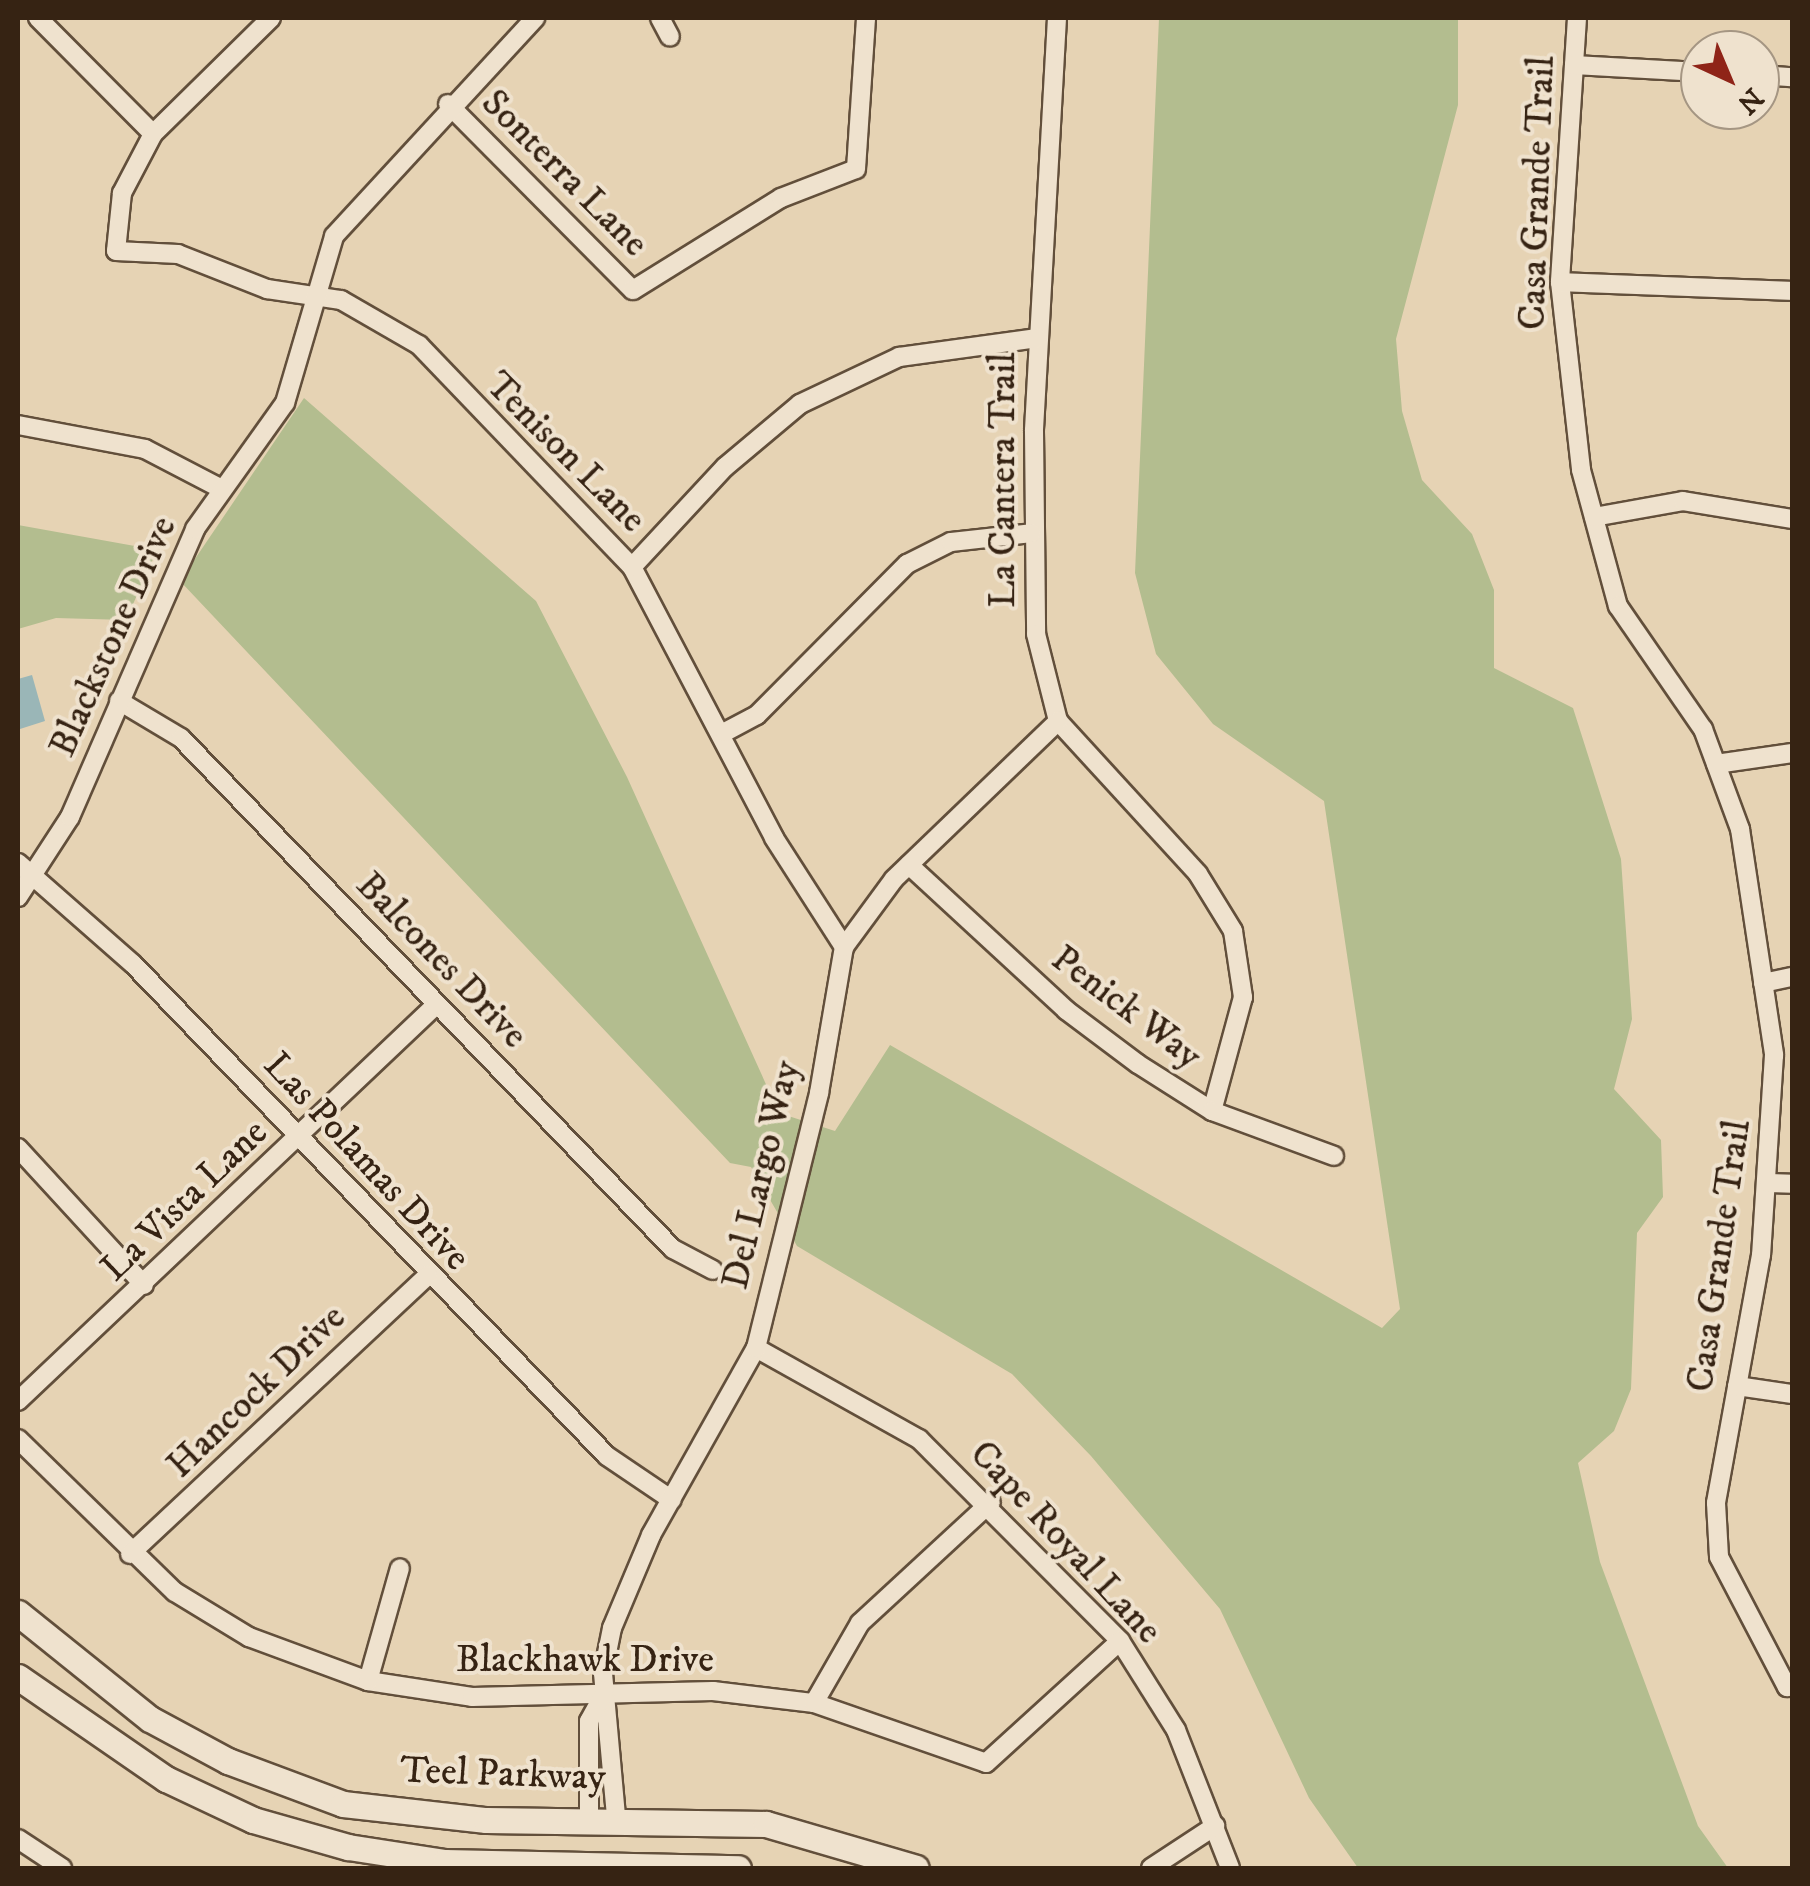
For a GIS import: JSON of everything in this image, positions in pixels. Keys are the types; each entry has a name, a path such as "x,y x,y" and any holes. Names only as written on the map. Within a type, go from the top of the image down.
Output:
{"main road":[{"name":"Teel Parkway","path":"18,1613 150,1719 306,1792 435,1817 616,1816 766,1824 916,1868"},
{"path":"18,1676 166,1779 253,1820 445,1862 620,1862 738,1868"},
{"path":"616,1816 620,1862"},
{"path":"589,1817 591,1862"}],"street":[{"path":"38,18 152,134 271,18"},
{"name":"Blackstone Drive","path":"18,897 34,876 119,702 159,598 220,488 285,403 334,236 448,104 535,18"},
{"path":"660,18 670,37"},
{"name":"Sonterra Lane","path":"448,104 634,290 781,198 856,169 866,18"},
{"name":"La Cantera Trail","path":"1057,18 1038,338 1032,534 1036,634 1058,721 1198,874 1233,931 1243,996 1212,1111"},
{"name":"Casa Grande Trail","path":"1577,18 1560,282 1568,398 1618,606 1703,728 1740,829 1774,1055 1770,1183 1716,1503 1719,1557 1790,1684"},
{"path":"1574,64 1680,71"},
{"name":"Tenison Lane","path":"152,134 122,193 116,252 178,254 378,315 419,345 464,402 632,567 725,732 774,838 844,947"},
{"path":"1560,282 1792,291"},
{"path":"632,567 725,467 800,404 900,357 1038,338"},
{"path":"18,426 145,449 220,488"},
{"path":"1594,516 1683,501 1792,519"},
{"path":"725,732 768,705 907,564 952,542 1032,534"},
{"name":"Balcones Drive","path":"119,702 181,738 673,1250 713,1270"},
{"name":"Del Largo Way","path":"616,1816 604,1694 612,1628 672,1500 756,1348 819,1092 844,947 909,864 1058,721"},
{"path":"1716,764 1792,753"},
{"name":"Las Polamas Drive","path":"18,863 299,1137 428,1275 607,1456 672,1500"},
{"name":"Penick Way","path":"909,864 1066,1010 1212,1111 1334,1156"},
{"path":"1763,982 1792,977"},
{"name":"La Vista Lane","path":"18,1401 437,1004"},
{"path":"18,1148 144,1285"},
{"path":"1770,1183 1792,1184"},
{"name":"Hancock Drive","path":"130,1554 428,1275"},
{"name":"Cape Royal Lane","path":"756,1348 904,1428 991,1502 1120,1641 1170,1717 1230,1868"},
{"path":"1737,1386 1792,1394"},
{"name":"Blackhawk Drive","path":"18,1439 130,1554 234,1628 368,1680 472,1698 713,1691 814,1703 986,1763 1120,1641"},
{"path":"814,1703 860,1623 991,1502"},
{"path":"368,1680 400,1568"},
{"name":"Del Largo Way","path":"589,1817 589,1721 604,1694"},
{"path":"1150,1868 1215,1826"},
{"path":"18,1839 62,1868"}],"green space":[{"path":"1159,18 1458,18 1458,105 1396,339 1402,411 1422,480 1472,534 1494,590 1494,668 1573,708 1621,859 1632,1019 1614,1089 1661,1140 1663,1197 1637,1233 1631,1389 1614,1431 1578,1463 1600,1562 1698,1826 1728,1868 1358,1868 1309,1798 1220,1609 1091,1456 1012,1374 797,1246 751,1167 730,1163 180,581 304,398 536,601 627,777 779,1113 835,1131 890,1045 1382,1328 1400,1309 1324,801 1213,724 1156,654 1135,573"},
{"path":"18,525 157,550 126,620 56,618 18,629"}],"water":[{"path":"32,675 45,721 20,729 18,679"}]}
